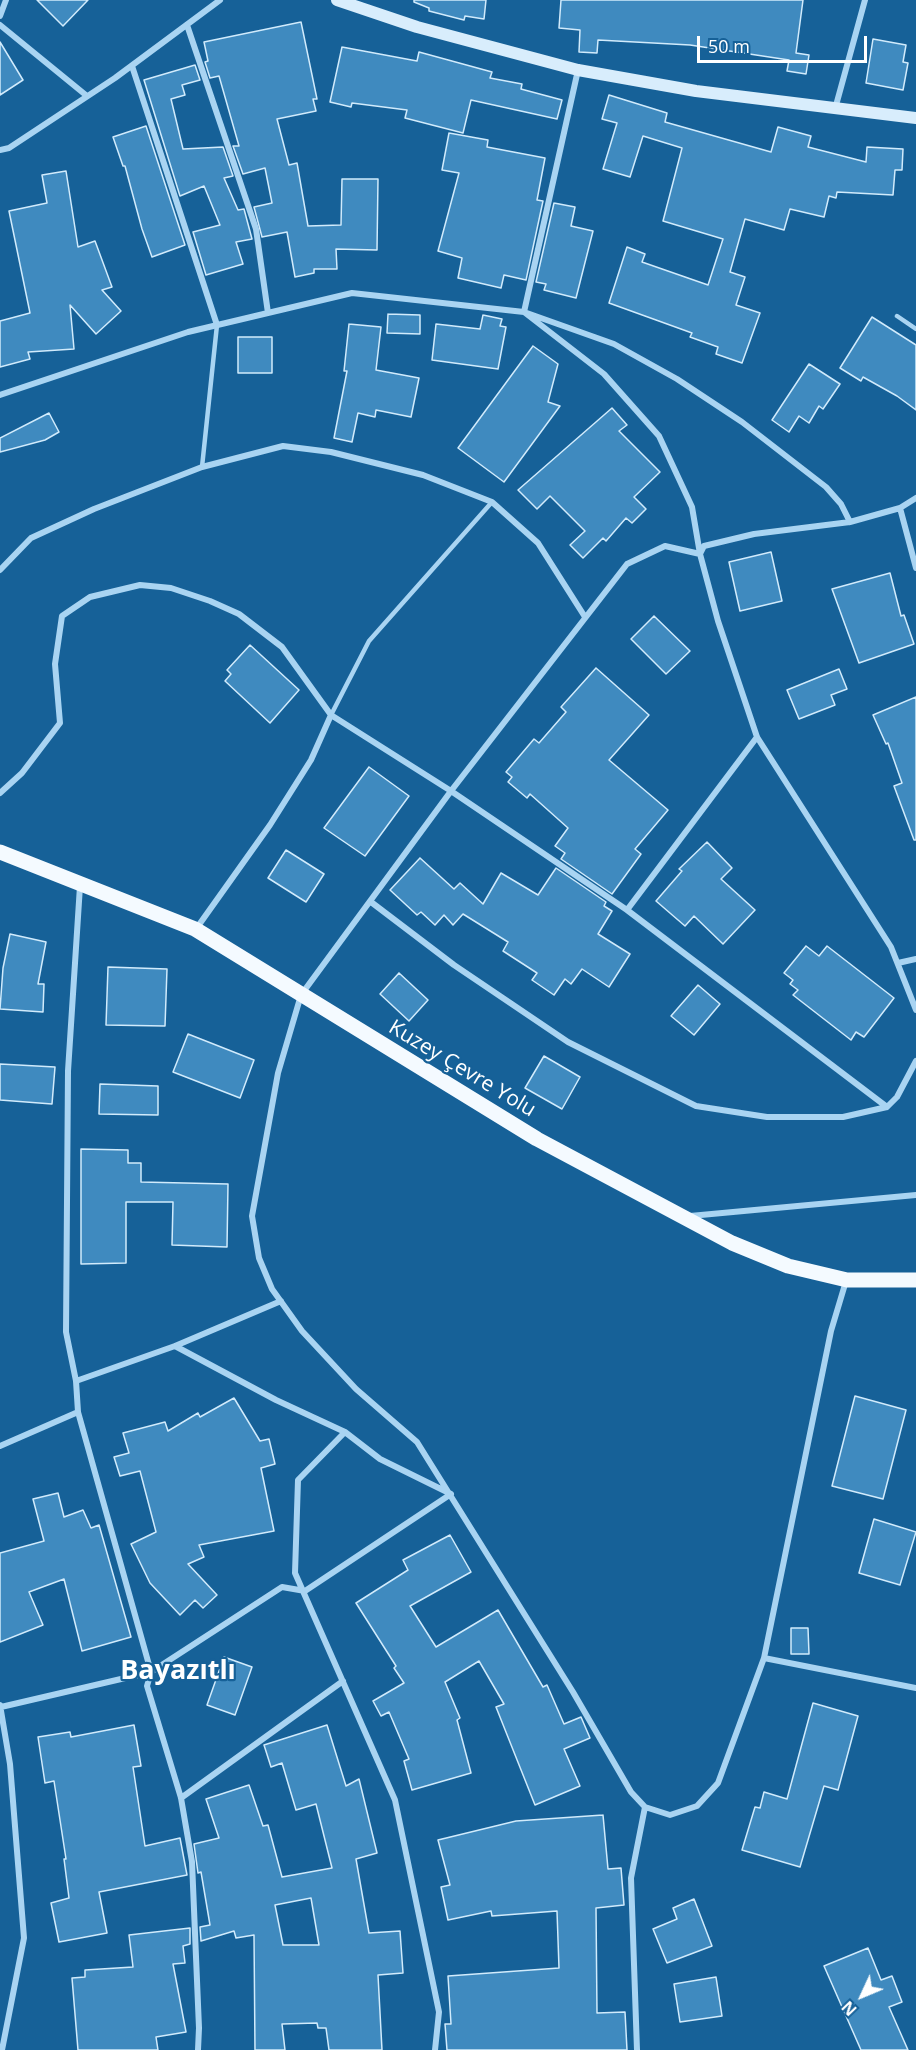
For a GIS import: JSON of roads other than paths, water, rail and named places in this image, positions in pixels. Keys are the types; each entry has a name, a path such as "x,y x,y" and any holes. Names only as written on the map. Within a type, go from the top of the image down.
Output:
{"main road":[{"name":"Kuzey Çevre Yolu","path":"0,852 80,886 114,896 195,929 537,1139 679,1217 788,1266 847,1280 916,1280"}],"street":[{"path":"0,16 6,0"},
{"path":"0,150 9,148 132,66 220,0"},
{"path":"337,0 417,27 578,70 696,91 916,118"},
{"path":"835,109 866,0"},
{"path":"187,24 256,229 268,313"},
{"path":"0,25 87,96"},
{"path":"132,66 217,325"},
{"path":"525,312 546,205 578,70"},
{"path":"894,115 916,109"},
{"path":"0,395 188,332 352,293 525,312 614,344 677,379 742,422 826,487 841,504 850,522"},
{"path":"525,312 604,374 659,436 692,507 700,554 729,659 757,737 867,908 898,963 916,1010"},
{"path":"0,570 31,538 94,509 202,467 283,446 331,452 423,475 492,502 538,543 585,617"},
{"path":"700,554 704,546 754,534 850,522 900,508 916,498"},
{"path":"900,508 916,568"},
{"path":"700,554 665,546 627,564 451,791 301,995 278,1073 252,1216 259,1258 272,1289 302,1331 356,1389 417,1442 573,1692 631,1792 645,1806 670,1815 697,1806 718,1784 764,1658 831,1331 847,1280"},
{"path":"0,793 22,773 60,723 55,664 62,616 90,597 118,588 140,585 171,588 239,614 282,647 331,715 451,791 627,910 887,1107"},
{"path":"195,929 282,807 311,760 331,715"},
{"path":"627,910 757,737"},
{"path":"80,886 68,1071 66,1332 76,1381 78,1412 151,1672 147,1686 181,1798 192,1862 200,2028 198,2050"},
{"path":"371,902 454,965 568,1042 696,1106 767,1117 843,1117 887,1107 897,1097 916,1061"},
{"path":"898,963 916,958"},
{"path":"679,1217 916,1195"},
{"path":"76,1381 175,1346 280,1301"},
{"path":"175,1346 276,1400 345,1432 380,1459 451,1494"},
{"path":"0,1446 78,1412"},
{"path":"345,1432 298,1480 295,1573 305,1591 395,1800 439,2012 435,2050"},
{"path":"2,2050 24,1938 11,1776 1,1706 151,1672 282,1587 305,1591 451,1494"},
{"path":"764,1658 916,1688"},
{"path":"181,1798 343,1681"},
{"path":"636,2050 631,1878 645,1806"}],"lane":[{"path":"897,316 916,329"},
{"path":"202,467 217,325"},
{"path":"331,715 369,641 492,502"}],"district":[{"name":"Bayazıtlı","path":"178,1671"}]}
